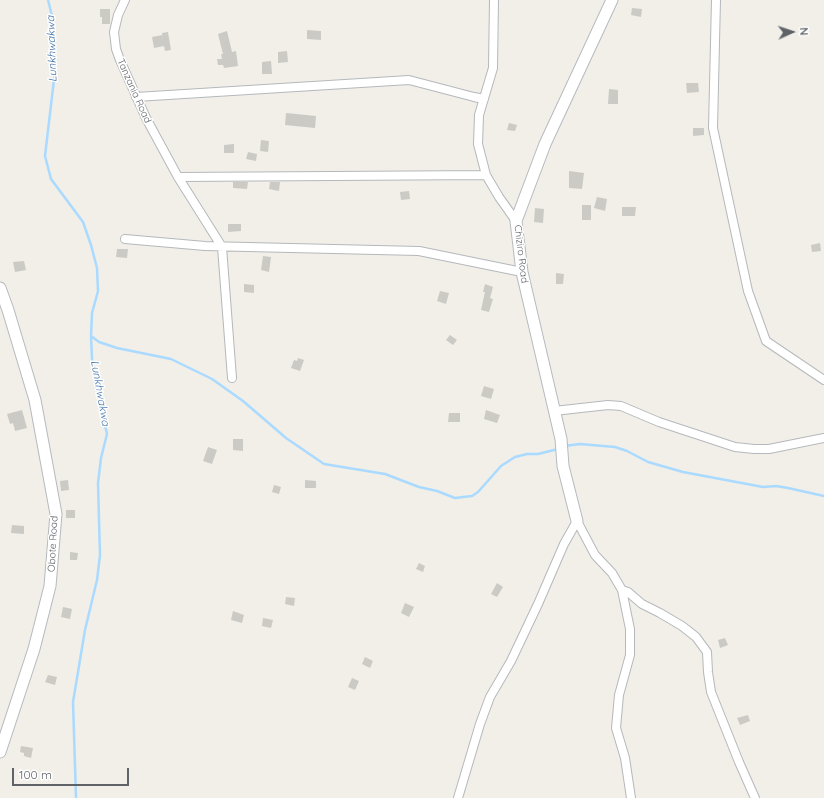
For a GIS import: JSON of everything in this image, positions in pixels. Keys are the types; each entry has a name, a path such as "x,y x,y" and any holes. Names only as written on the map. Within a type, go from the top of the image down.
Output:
{"street":[{"name":"Tanzania Road","path":"125,0 118,16 114,32 116,48 146,118 178,177 222,246"},
{"path":"494,0 493,68 479,115 478,144 486,175 516,221"},
{"name":"Chiziro Road","path":"577,521 563,466 560,439 522,272 516,221 545,144 612,0"},
{"path":"716,0 713,128 748,291 766,340 824,380"},
{"path":"136,97 409,80 484,99"},
{"path":"178,177 486,175"},
{"path":"125,239 222,246 419,251 522,272"},
{"path":"222,246 232,378"},
{"name":"Obote Road","path":"0,288 35,400 56,514 50,586 34,649 0,752"},
{"path":"554,411 608,405 621,406 659,422 735,447 754,449 769,448 824,438"},
{"path":"577,521 595,555 612,573 622,590 630,629 630,655 619,695 616,728 626,758 631,798"},
{"path":"458,798 490,696 511,661 564,544 577,521"},
{"path":"622,590 628,592 642,604 660,612 682,626 696,637 707,652 711,692 755,798"}],"building":[{"path":"632,8 642,9 641,17 631,15"},
{"path":"100,9 110,9 110,24 102,24"},
{"path":"307,30 321,31 321,40 307,39"},
{"path":"227,31 232,52 236,51 238,66 224,68 223,65 218,65 217,59 222,59 221,54 223,54 218,34"},
{"path":"168,32 171,50 165,51 164,46 154,48 152,37 162,35 163,40 162,33"},
{"path":"287,51 288,62 278,63 278,52"},
{"path":"271,61 272,74 262,74 262,62"},
{"path":"686,83 698,83 699,92 687,93"},
{"path":"609,89 618,90 618,104 608,104"},
{"path":"286,113 316,116 315,128 285,125"},
{"path":"509,123 517,125 515,131 507,130"},
{"path":"693,128 704,128 704,135 693,136"},
{"path":"261,140 269,141 268,152 260,151"},
{"path":"234,144 234,153 224,153 224,145"},
{"path":"248,152 257,154 256,161 246,159"},
{"path":"569,171 584,173 582,189 569,188"},
{"path":"233,182 248,182 247,189 233,188"},
{"path":"270,182 280,182 279,191 269,189"},
{"path":"409,191 410,199 401,200 400,192"},
{"path":"597,197 607,199 605,211 594,208"},
{"path":"582,205 591,205 591,220 582,220"},
{"path":"622,207 636,207 635,216 622,216"},
{"path":"535,208 544,209 543,223 534,222"},
{"path":"228,224 241,224 241,231 228,232"},
{"path":"820,243 821,251 812,252 811,245"},
{"path":"117,249 128,249 127,258 116,257"},
{"path":"263,256 271,257 269,272 261,270"},
{"path":"24,261 26,270 15,272 13,262"},
{"path":"556,273 564,274 563,284 556,284"},
{"path":"244,284 254,285 254,293 244,292"},
{"path":"485,284 493,287 490,298 493,299 489,312 481,310 485,292 483,292"},
{"path":"440,291 449,293 446,304 437,301"},
{"path":"450,335 457,340 453,345 446,340"},
{"path":"298,358 304,360 300,371 291,368 294,360 297,361"},
{"path":"484,386 494,389 491,399 481,396"},
{"path":"22,410 27,428 15,431 13,423 10,424 7,414"},
{"path":"486,410 500,415 497,423 484,419"},
{"path":"449,413 460,413 460,422 448,422"},
{"path":"233,439 243,439 243,451 233,450"},
{"path":"208,447 217,450 212,464 203,461"},
{"path":"68,480 69,490 61,491 60,481"},
{"path":"305,480 316,481 316,488 305,488"},
{"path":"274,485 281,487 279,494 272,492"},
{"path":"66,510 75,510 75,518 66,518"},
{"path":"12,525 24,526 24,534 11,533"},
{"path":"70,552 78,553 77,560 70,560"},
{"path":"419,563 425,566 423,572 416,569"},
{"path":"497,583 503,587 497,597 491,594"},
{"path":"286,597 295,598 294,606 285,604"},
{"path":"405,603 414,607 409,617 401,613"},
{"path":"63,607 72,609 70,619 61,617"},
{"path":"233,611 244,615 242,623 231,620"},
{"path":"263,618 273,620 271,628 262,626"},
{"path":"725,638 728,645 720,648 718,640"},
{"path":"365,657 373,661 370,668 362,664"},
{"path":"48,675 57,677 55,685 45,682"},
{"path":"352,678 359,681 355,690 348,687"},
{"path":"748,715 750,721 740,725 737,718"},
{"path":"21,746 33,748 31,758 24,756 24,753 20,752"}],"waterway":[{"name":"Lunkhwakwa","path":"48,0 52,16 55,71 45,156 51,179 83,222 97,268 98,291 92,313 92,359 96,387 107,434 101,458 98,483 100,555 97,580 85,630 73,702 76,798"},
{"path":"91,336 99,342 117,348 171,359 212,379 243,401 286,438 324,464 385,474 419,487 437,491 455,498 472,496 478,492 501,466 515,457 527,454 538,454 558,449"},
{"path":"564,446 580,444 615,447 627,451 648,462 683,472 763,487 776,486 788,488 824,496"}]}
